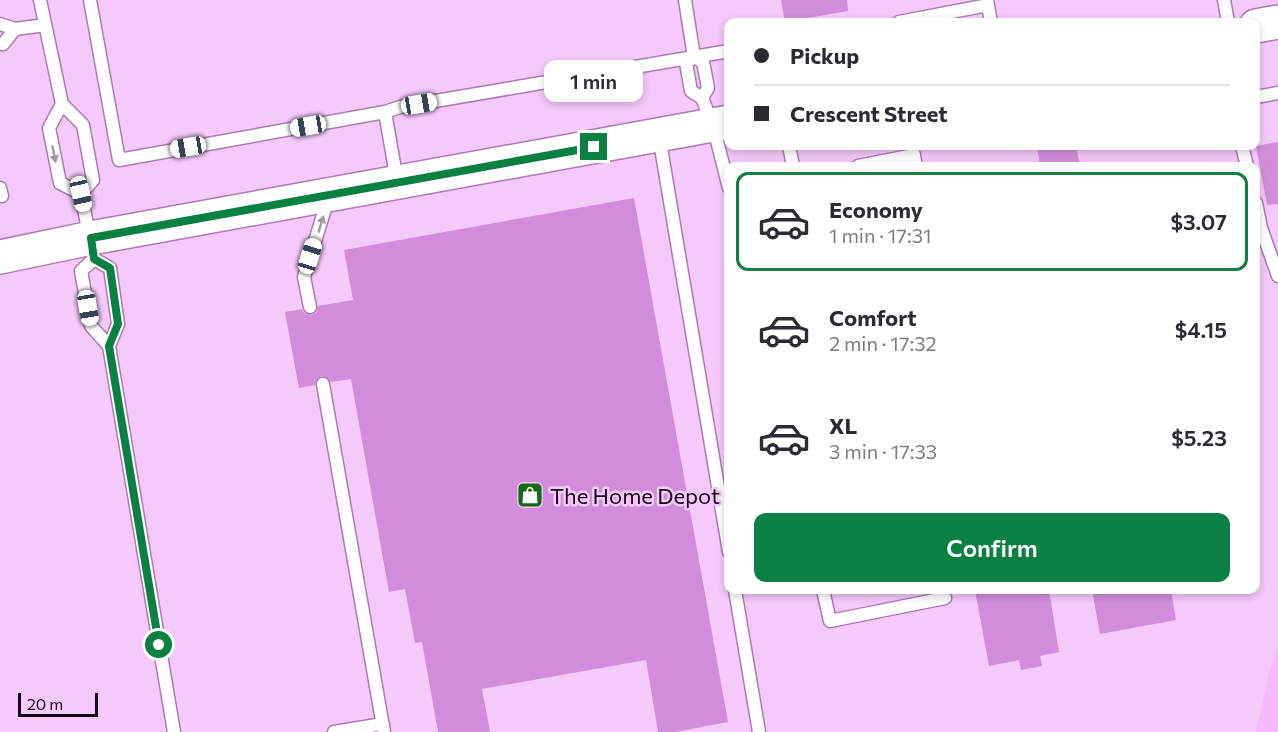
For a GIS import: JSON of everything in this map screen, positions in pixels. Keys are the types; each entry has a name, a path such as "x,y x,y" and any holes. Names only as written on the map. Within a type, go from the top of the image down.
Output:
{"main road":[{"path":"1260,25 1278,22"},
{"path":"0,257 93,248 330,195 659,135 715,115"}],"lane":[{"path":"40,0 62,104 83,125 93,180 81,194"},
{"path":"90,0 119,160 385,112 400,107 724,52"},
{"path":"685,0 694,57"},
{"path":"1224,0 1227,18"},
{"path":"917,18 988,2 991,18"},
{"path":"0,24 15,29 45,24"},
{"path":"0,44 3,44 15,29"},
{"path":"694,57 703,62 724,163"},
{"path":"1260,96 1278,93"},
{"path":"62,104 49,128 60,183 81,194 93,248 110,268 118,324 109,346 174,732"},
{"path":"385,112 398,182"},
{"path":"659,135 724,522"},
{"path":"890,162 914,159"},
{"path":"0,188 2,196 0,196"},
{"path":"310,307 304,277 330,195"},
{"path":"1260,223 1278,276"},
{"path":"93,248 81,271 91,326 109,346"},
{"path":"323,384 383,728 334,732"},
{"path":"736,594 759,732"},
{"path":"824,594 830,621 945,598"}],"shaded area":[{"path":"1278,646 1278,732 1256,732 1269,672"}],"building":[{"path":"781,0 847,0 848,11 808,18 784,18"},
{"path":"1278,142 1278,204 1267,205 1257,150 1260,150 1260,145"},
{"path":"1038,150 1077,150 1079,162 1039,162"},
{"name":"The Home Depot","path":"634,198 728,722 675,732 658,732 646,660 482,689 490,732 438,732 422,642 415,643 405,589 389,592 351,379 331,382 321,376 315,385 299,388 285,312 302,309 304,313 311,315 316,313 318,306 353,300 344,250"},
{"path":"976,594 1050,594 1059,652 1040,656 1042,666 1021,670 1019,660 989,666"},
{"path":"1093,594 1172,594 1176,620 1100,634"}],"place":[{"name":"The Home Depot","path":"530,495"}],"route":[{"path":"159,645 109,346 118,324 110,268 94,259 91,238 594,147"}]}
